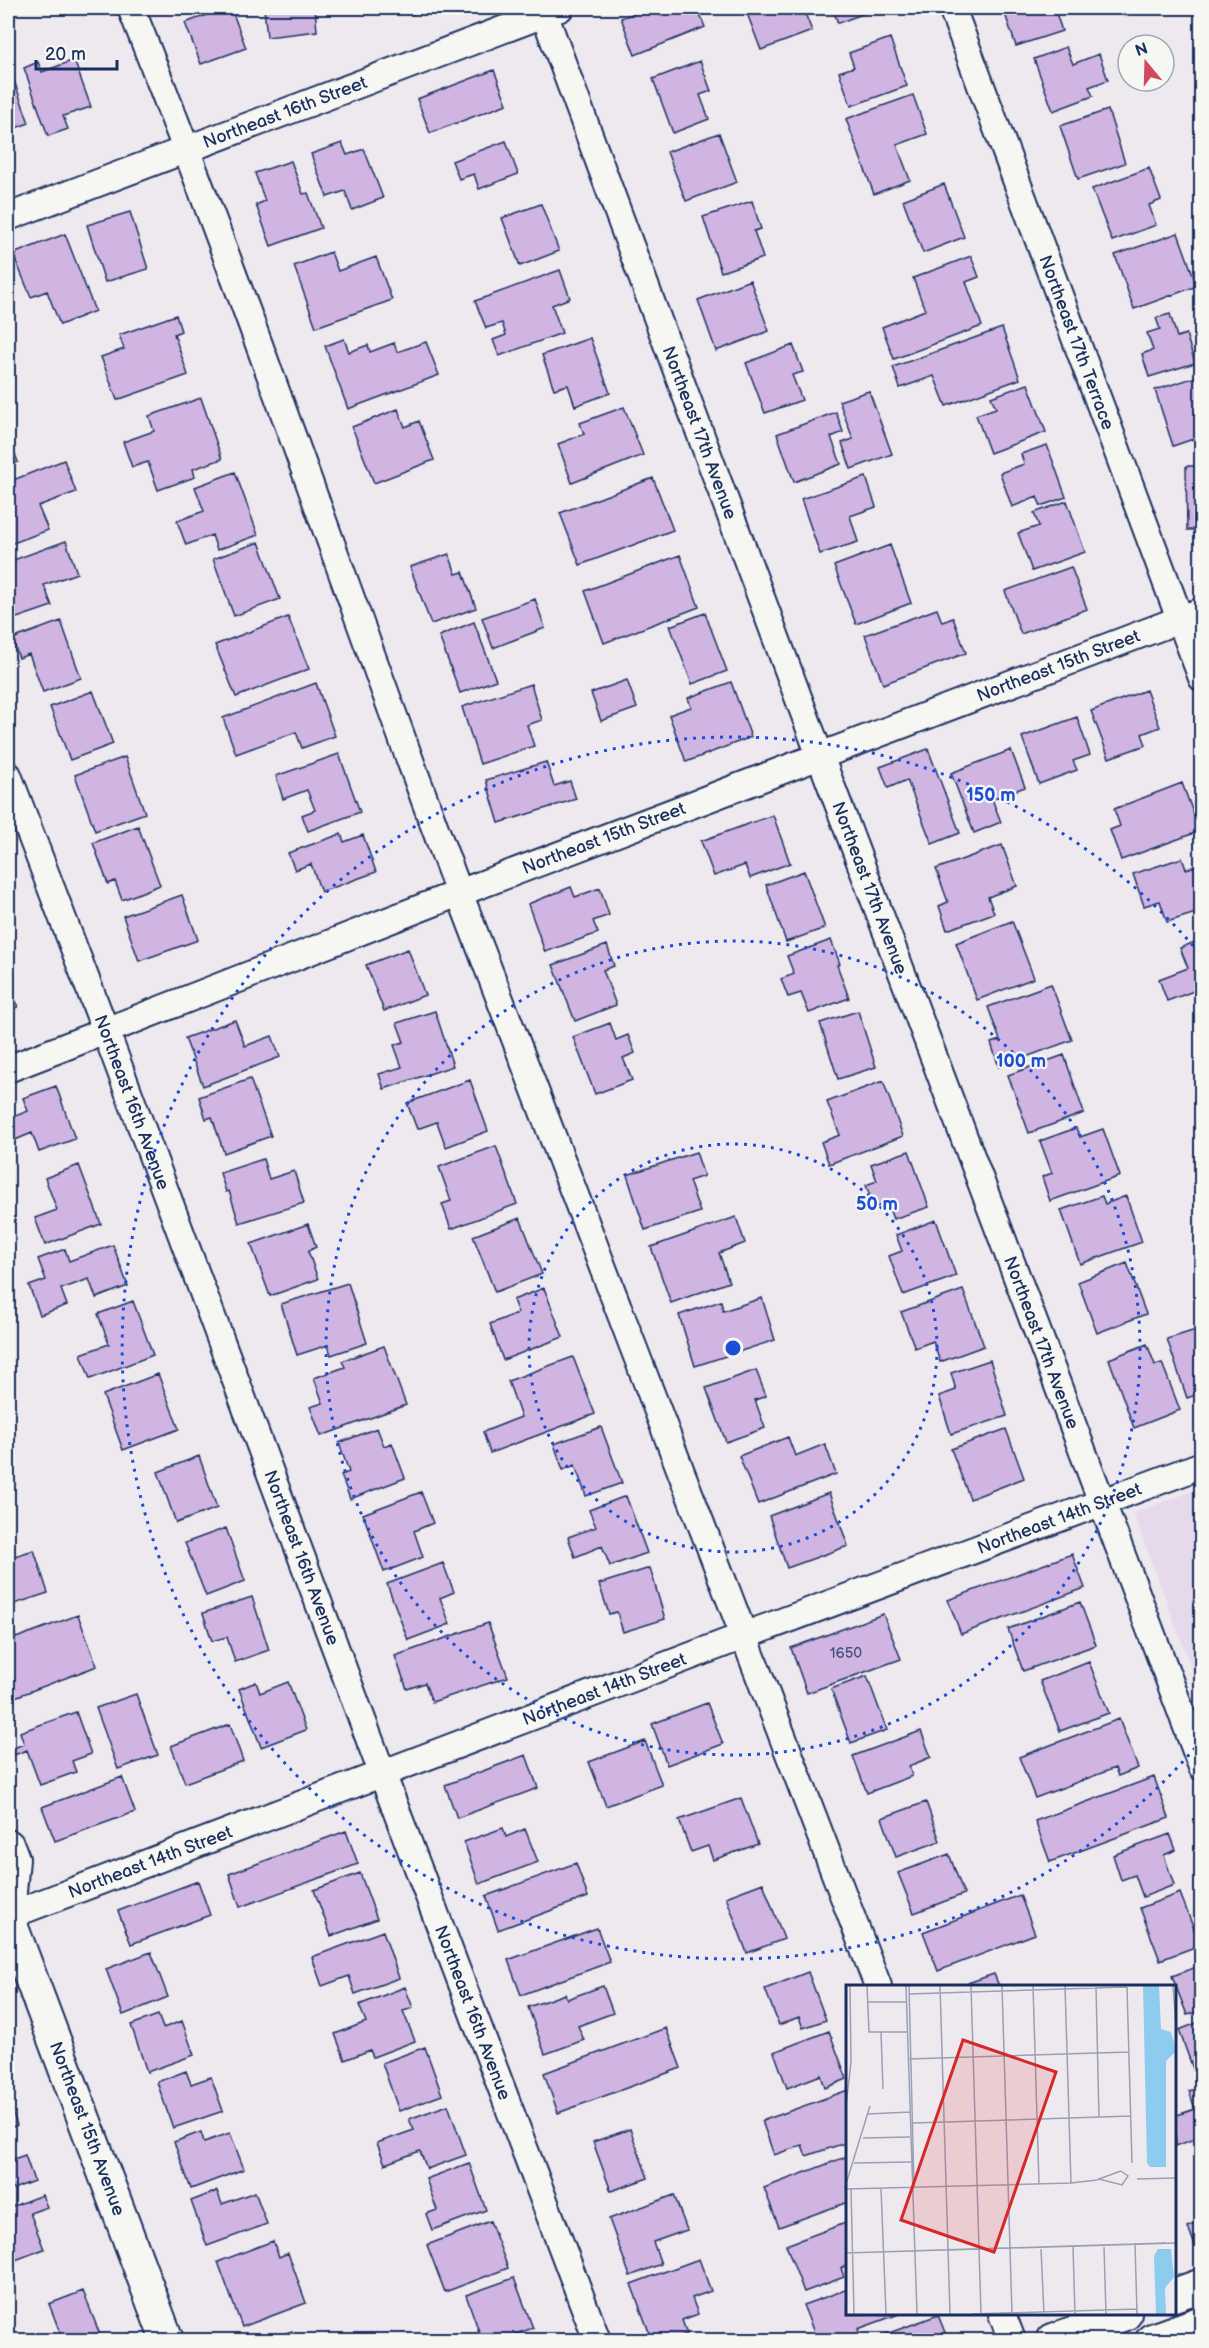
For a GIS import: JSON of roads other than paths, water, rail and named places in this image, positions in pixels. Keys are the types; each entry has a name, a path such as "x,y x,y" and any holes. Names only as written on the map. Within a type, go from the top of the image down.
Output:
{"street":[{"path":"131,8 188,149 459,893 746,1635 878,1985"},
{"name":"Northeast 17th Terrace","path":"952,8 1190,615 1202,678"},
{"name":"Northeast 16th Street","path":"8,217 549,9"},
{"name":"Northeast 17th Avenue","path":"549,9 820,756 1202,1767"},
{"name":"Northeast 15th Street","path":"8,1069 459,893 1190,615"},
{"name":"Northeast 16th Avenue","path":"8,775 597,2340"},
{"name":"Northeast 14th Street","path":"8,1916 746,1635 1202,1465"},
{"name":"Northeast 15th Avenue","path":"8,1846 13,1859 8,1916 167,2340"},
{"path":"1176,2294 1202,2285"},
{"path":"1003,2315 1012,2340"},
{"path":"1053,2340 1120,2315"},
{"path":"1152,2340 1202,2322"}]}
